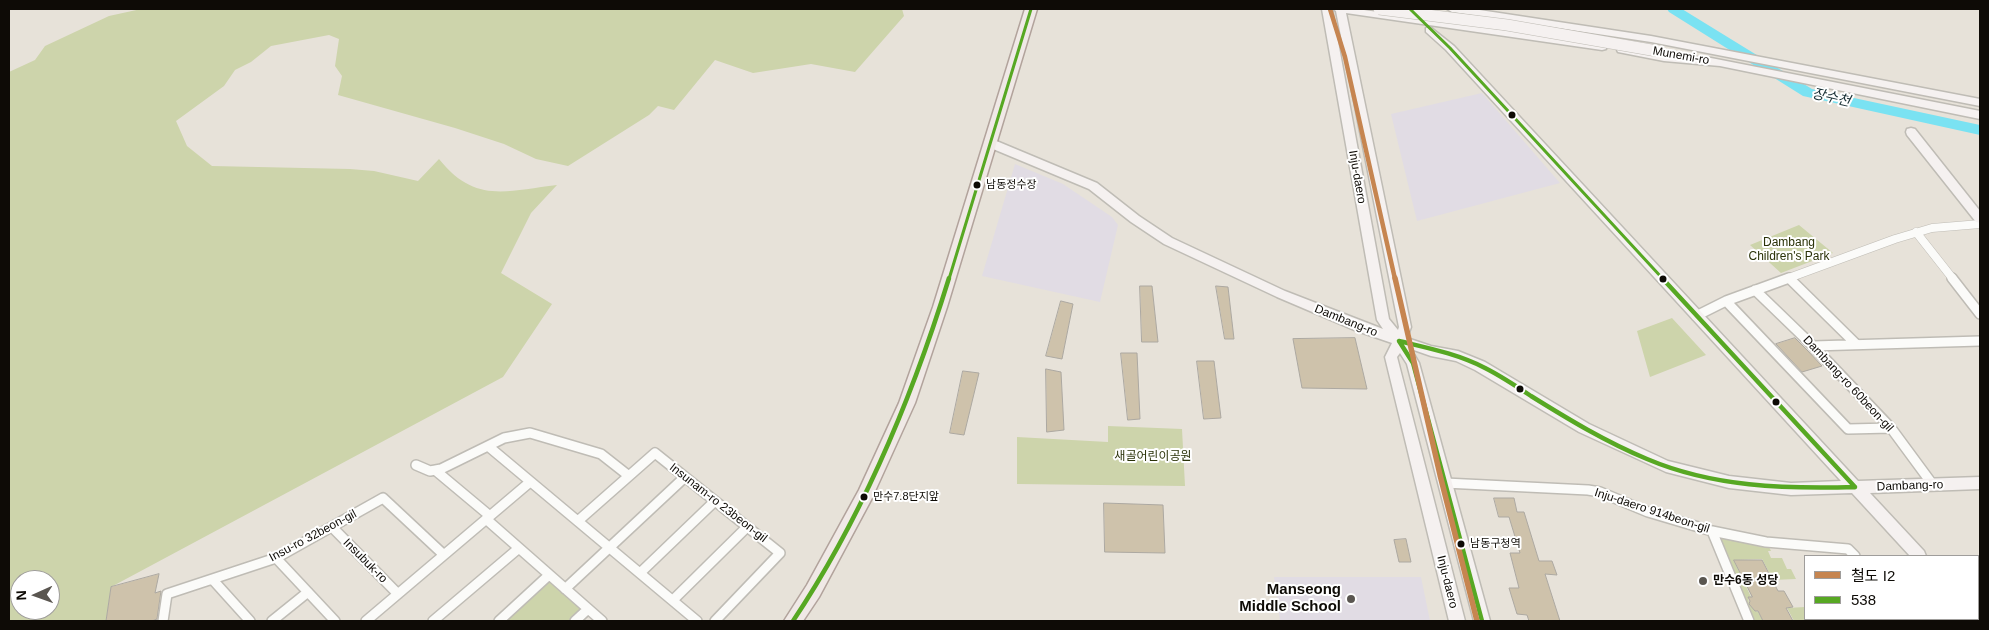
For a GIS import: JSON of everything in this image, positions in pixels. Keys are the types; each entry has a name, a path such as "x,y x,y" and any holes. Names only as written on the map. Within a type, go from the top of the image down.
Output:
{"main road":[{"path":"793,621 813,591 865,495 907,403 940,307 1031,9"},
{"name":"Inju-daero","path":"1327,9 1383,320 1413,363 1482,621"},
{"path":"1339,9 1532,36 1664,58 1719,63"},
{"name":"Inju-daero","path":"1339,9 1405,328 1391,357 1457,621"},
{"name":"Munemi-ro","path":"1379,9 1656,46 1714,50 1980,103"},
{"name":"Munemi-ro","path":"1452,9 1553,23 1656,46 1719,63 1980,115"},
{"path":"1508,9 1655,33 1699,48"},
{"path":"1430,30 1450,48 1918,555"},
{"path":"1911,132 1980,219"},
{"name":"Dambang-ro","path":"990,143 1093,186 1135,219 1168,241 1281,294 1399,341 1458,356 1480,366 1584,428 1666,466 1696,475 1759,486 1791,489 1980,483"}],"street":[{"path":"1696,316 1726,301 1916,232 1945,226 1980,224"},
{"path":"1916,232 1980,314"},
{"path":"1788,278 1856,344"},
{"name":"Dambang-ro 60beon-gil","path":"1755,290 1813,346 1891,428 1934,485"},
{"path":"1726,301 1848,430 1891,428"},
{"path":"1813,346 1980,341"},
{"path":"416,465 430,471 435,470 514,435 539,435 600,454 629,476 579,520"},
{"path":"488,446 579,520 697,621"},
{"name":"Insunam-ro 23beon-gil","path":"629,476 655,453 780,553 715,621"},
{"path":"435,470 519,548 602,621"},
{"path":"565,588 685,477"},
{"name":"Insubuk-ro","path":"366,621 530,482"},
{"name":"Inju-daero 914beon-gil","path":"1445,484 1600,492 1648,512 1712,531 1766,542 1848,549 1854,555"},
{"path":"383,498 444,555"},
{"name":"Insu-ro 32beon-gil","path":"162,621 167,594 276,558 383,498"},
{"path":"640,573 715,501"},
{"path":"673,600 748,526"},
{"name":"Insubuk-ro","path":"332,527 398,594"},
{"path":"1712,531 1749,621"},
{"path":"433,621 519,548"},
{"path":"276,558 335,621"},
{"path":"499,621 549,575"},
{"path":"213,580 250,621"},
{"path":"272,621 308,592"},
{"path":"575,621 588,609"}],"shaded area":[{"path":"1482,93 1560,183 1417,221 1391,114"},
{"path":"1015,164 1063,184 1112,217 1118,225 1100,302 982,276"},
{"name":"Manseong Middle School","path":"1274,577 1421,577 1430,621 1280,621"}],"green space":[{"path":"141,9 902,9 904,16 855,72 811,64 753,73 715,60 674,110 658,106 649,115 568,166 536,159 504,144 455,128 338,95 342,76 335,66 339,39 329,35 271,46 251,62 235,70 224,86 176,121 187,146 212,166 350,169 374,171 418,181 439,159 465,183 479,189 507,191 557,185 531,213 501,273 552,304 503,377 111,587 106,621 9,621 9,72 35,60 45,46 109,16"},
{"name":"Dambang Children's Park","path":"1799,225 1833,253 1781,273 1750,245"},
{"path":"1672,318 1706,355 1650,377 1637,331"},
{"name":"새골어린이공원","path":"1108,426 1182,429 1185,486 1017,484 1017,437 1108,442"},
{"path":"1715,535 1767,543 1771,551 1768,551 1771,558 1782,558 1787,569 1791,569 1796,579 1773,580 1762,559 1734,560 1751,597 1748,597 1749,604 1758,612 1763,621 1752,621"},
{"path":"549,575 588,609 575,621 499,621"},
{"path":"1804,607 1804,620 1818,621 1794,621 1787,608"}],"building":[{"path":"1140,286 1152,286 1158,342 1142,342"},
{"path":"1216,286 1228,287 1234,339 1225,339"},
{"path":"1061,301 1073,304 1062,359 1046,356"},
{"path":"1355,338 1367,389 1302,388 1293,339"},
{"path":"1795,338 1822,366 1802,372 1776,344"},
{"path":"1121,353 1137,353 1140,419 1128,420"},
{"path":"1197,361 1214,361 1221,418 1204,419"},
{"path":"1046,369 1061,372 1064,430 1047,432"},
{"path":"963,371 979,373 964,435 950,433"},
{"path":"1494,498 1514,498 1517,512 1524,512 1539,561 1552,561 1557,575 1545,574 1560,621 1529,621 1527,615 1517,614 1509,588 1519,588 1510,553 1520,553 1509,517 1499,517"},
{"path":"1104,503 1163,505 1165,553 1105,552"},
{"path":"1406,539 1411,562 1399,562 1394,540"},
{"path":"1734,560 1762,560 1778,591 1784,591 1793,607 1786,608 1793,621 1763,621 1758,611 1755,611 1749,604 1748,597 1752,597"},
{"path":"159,574 155,593 161,591 157,619 152,621 106,621 111,587"}],"waterway":[{"name":"장수천","path":"1673,9 1808,93 1980,130"}],"rail line":[{"name":"I2","path":"1330,9 1345,57 1440,475 1477,621"}],"transit line":[{"name":"538","path":"793,621 813,591 865,495 907,403 940,307 1031,9"},
{"name":"538","path":"1410,9 1450,48 1855,487"},
{"name":"538","path":"1399,341 1450,354 1479,365 1499,375 1547,406 1596,434 1630,452 1665,466 1711,479 1735,483 1807,488 1855,487"},
{"name":"538","path":"1399,341 1413,363 1482,621"}],"place":[{"name":"남동정수장","path":"977,185"},
{"name":"만수7.8단지앞","path":"864,497"},
{"name":"남동구청역","path":"1461,544"},
{"name":"만수6동 성당","path":"1703,581"},
{"name":"Manseong Middle School","path":"1351,599"}]}
